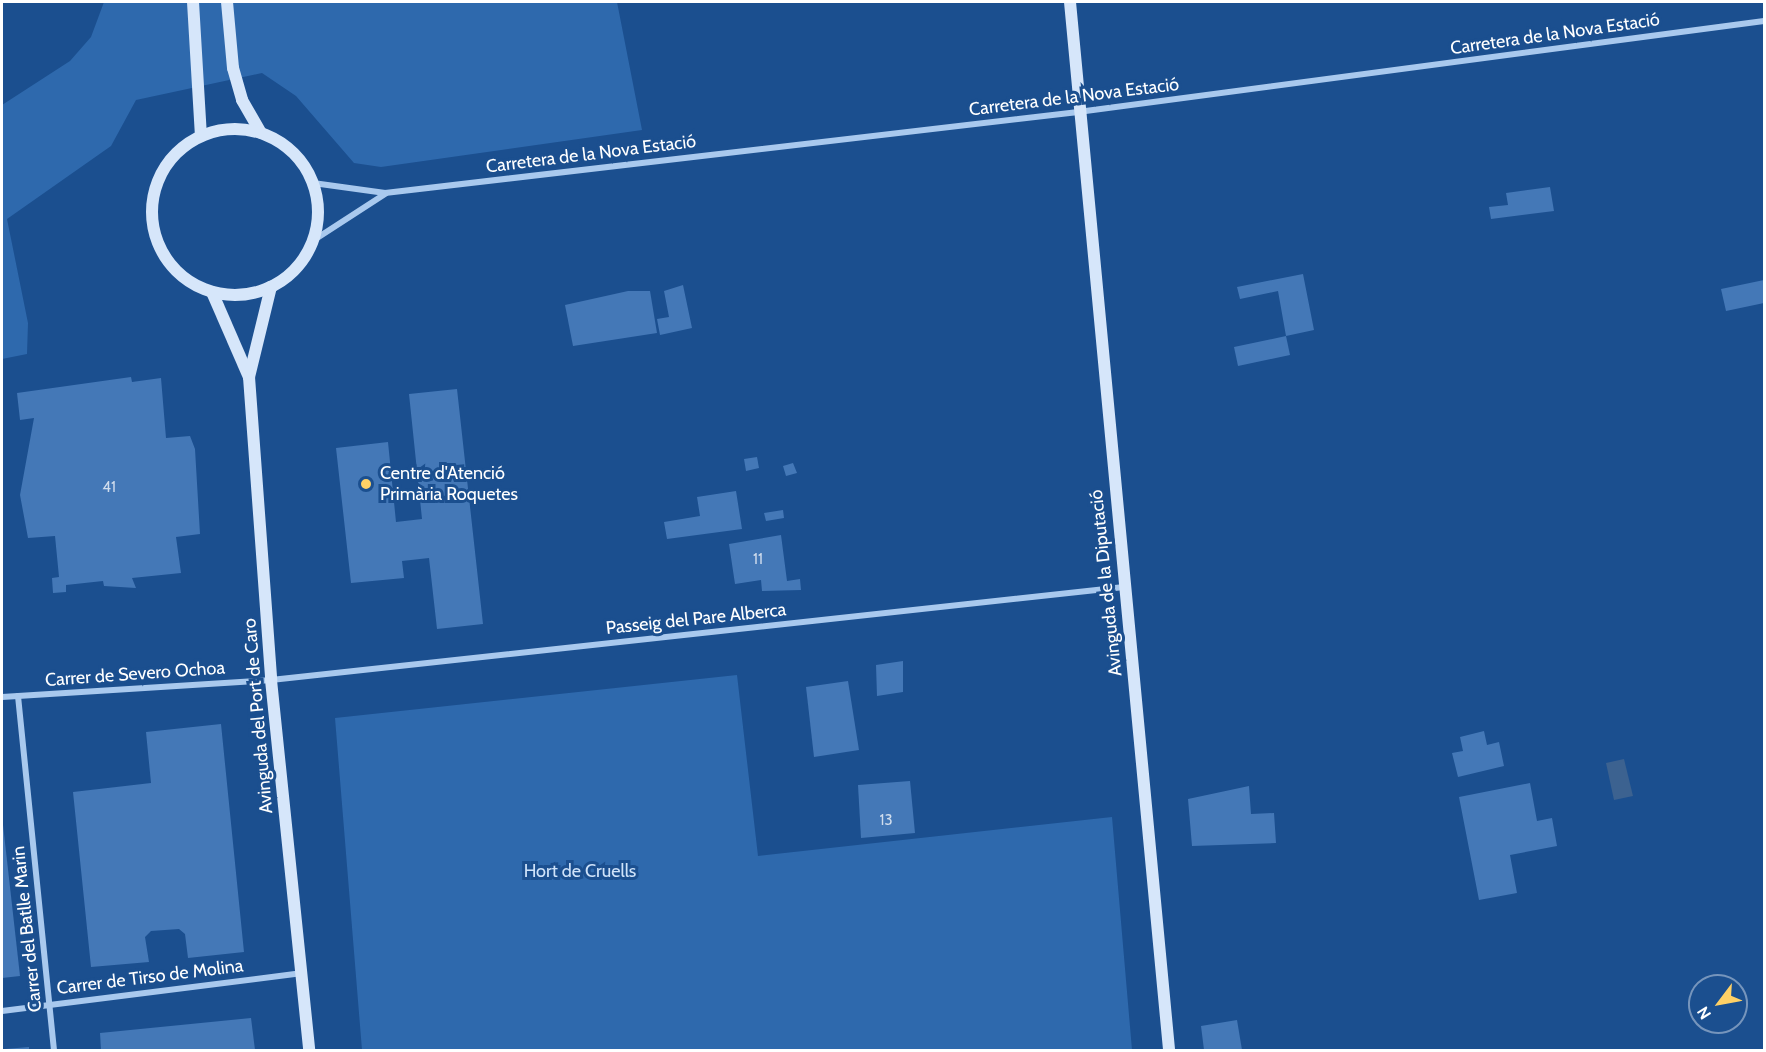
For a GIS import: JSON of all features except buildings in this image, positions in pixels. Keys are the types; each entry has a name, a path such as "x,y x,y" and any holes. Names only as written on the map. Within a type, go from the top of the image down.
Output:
{"street":[{"path":"193,2 201,136"},
{"path":"227,2 233,68 242,100 261,133"},
{"name":"Avinguda de la Diputació","path":"1070,2 1078,112 1169,1050"},
{"name":"Carretera de la Nova Estació","path":"313,183 386,193 1078,112 1764,21"},
{"path":"231,129 261,133 292,152 313,183 318,211 314,240 297,268 272,287 243,296 212,292 170,265 152,218 164,169 201,136 231,129"},
{"name":"Carretera de la Nova Estació","path":"314,240 386,193"},
{"name":"Avinguda del Port de Caro","path":"272,287 249,377 271,680 309,1050"},
{"name":"Avinguda del Port de Caro","path":"212,292 249,377"},
{"name":"Passeig del Pare Alberca","path":"271,680 1124,587"},
{"name":"Carrer de Severo Ochoa","path":"2,697 271,680"},
{"name":"Carrer del Batlle Marin","path":"18,696 54,1050"},
{"name":"Carrer de Tirso de Molina","path":"2,1011 302,973"}],"green space":[{"path":"104,2 617,2 642,130 381,167 354,163 296,96 262,73 136,100 111,146 7,219 28,323 27,354 2,359 2,105 70,61 91,37"},
{"name":"Hort de Cruells","path":"737,675 758,856 1112,817 1132,1050 362,1050 335,718"}],"shaded area":[{"path":"1624,759 1633,796 1614,800 1606,763"}],"place":[{"name":"Centre d'Atenció Primària Roquetes","path":"366,484"}]}
